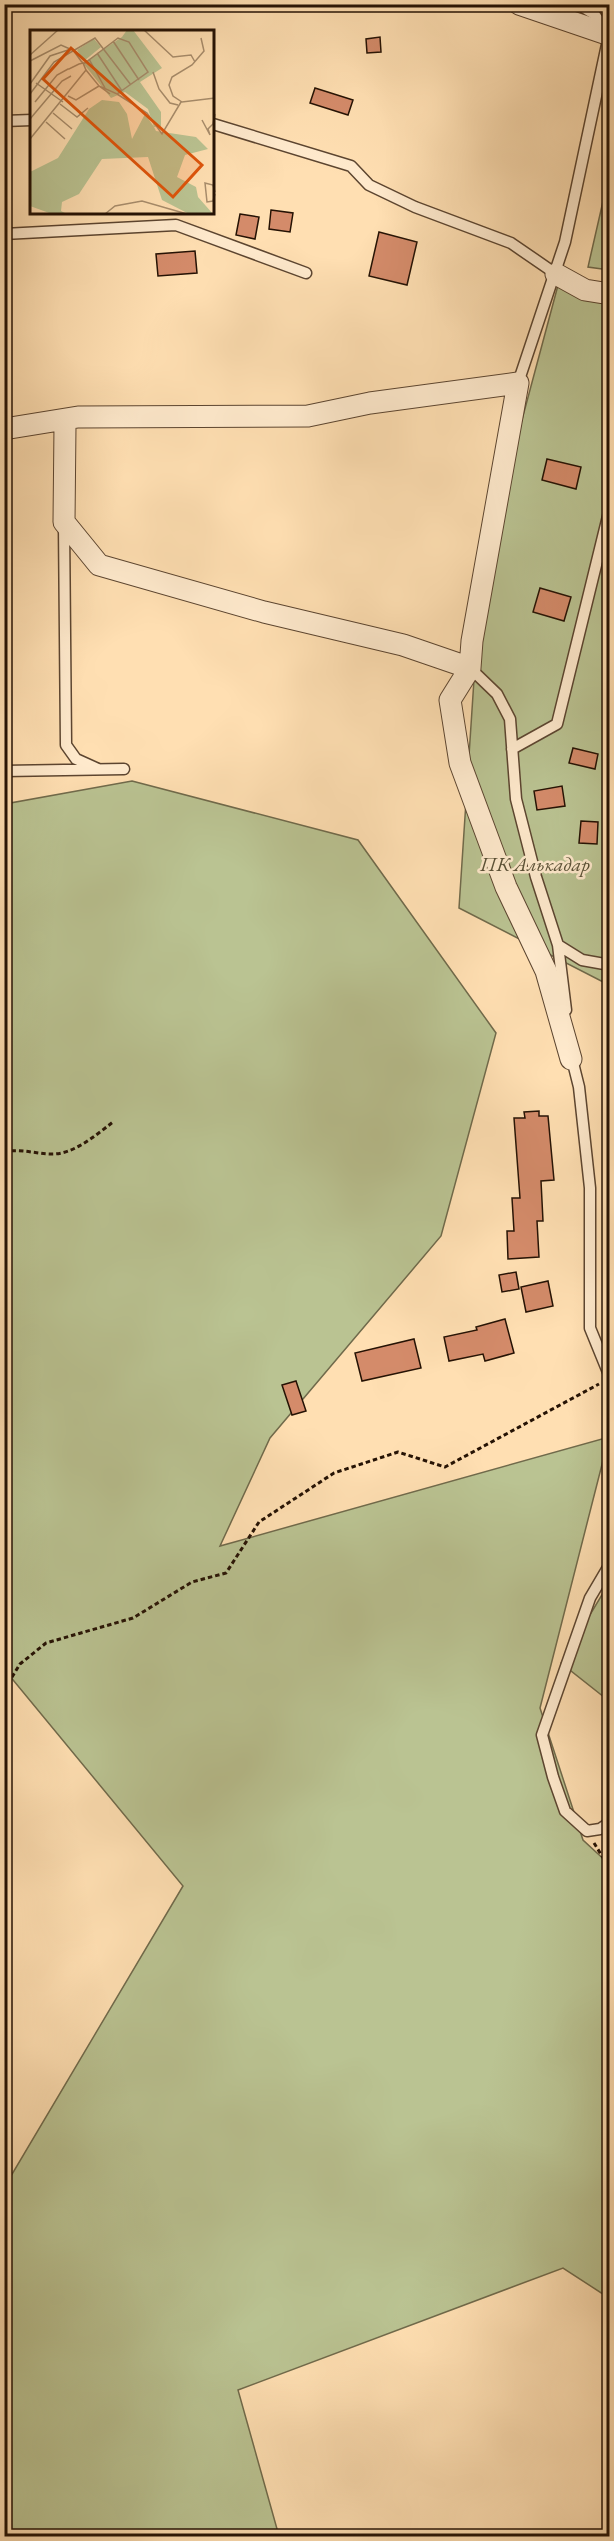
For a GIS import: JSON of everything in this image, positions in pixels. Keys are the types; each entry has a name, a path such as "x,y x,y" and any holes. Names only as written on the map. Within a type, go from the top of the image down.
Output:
{"street":[{"path":"519,4 609,35"},
{"path":"556,274 585,290 609,294"},
{"path":"4,429 78,417 308,416 370,403 518,383 472,641 470,668 450,700 460,763 506,887 546,971 571,1059"},
{"path":"65,426 64,522 99,565 264,612 403,645 470,668"}],"lane":[{"path":"518,383 566,242 609,35 593,9 578,4"},
{"path":"4,121 30,120"},
{"path":"214,124 351,166 369,185 415,207 511,243 556,274"},
{"path":"4,234 176,225 306,273"},
{"path":"512,749 557,724 609,508"},
{"path":"64,522 66,745 76,759 98,769"},
{"path":"470,668 497,694 510,720 516,799 536,877 558,945 571,1059 579,1088 590,1188 590,1328 609,1377"},
{"path":"4,771 124,769"},
{"path":"558,945 582,960 609,965"},
{"path":"609,1564 590,1598 542,1735 565,1811 588,1831 600,1829 609,1822"}],"path":[{"path":"4,1152 15,1149 54,1154 88,1142 113,1122"},
{"path":"4,1690 20,1664 46,1643 133,1617 192,1582 226,1573 260,1522 334,1473 398,1452 445,1467 600,1383"},
{"path":"588,1831 609,1869"}],"green space":[{"path":"609,175 609,270 588,267"},
{"name":"ПК Алькадар","path":"561,274 609,287 609,985 459,908 481,573"},
{"path":"132,781 358,840 496,1033 441,1236 270,1438 220,1546 609,1437 540,1708 583,1840 609,1864 609,2298 563,2268 238,2390 279,2536 5,2536 5,2186 183,1886 4,1669 5,804"},
{"path":"609,1583 609,1701 561,1663"}],"building":[{"path":"380,37 381,52 367,53 366,39"},
{"path":"315,88 353,100 348,115 310,103"},
{"path":"271,210 293,213 290,232 269,229"},
{"path":"240,214 259,217 255,239 236,235"},
{"path":"379,232 417,242 407,285 369,276"},
{"path":"195,251 197,273 158,276 156,254"},
{"path":"547,459 581,467 576,489 542,480"},
{"path":"540,588 571,597 564,621 533,612"},
{"path":"573,748 598,754 595,769 569,763"},
{"path":"562,786 565,806 537,810 534,791"},
{"path":"581,821 598,822 597,844 579,843"},
{"path":"539,1111 539,1116 548,1116 554,1180 541,1181 543,1221 537,1221 539,1257 508,1259 507,1231 514,1231 512,1198 520,1198 514,1118 525,1118 524,1112"},
{"path":"516,1272 519,1289 502,1292 499,1275"},
{"path":"548,1281 553,1306 526,1312 521,1287"},
{"path":"505,1319 514,1353 485,1361 483,1354 449,1361 444,1337 477,1330 476,1327"},
{"path":"414,1339 421,1368 362,1381 355,1353"},
{"path":"296,1381 306,1411 292,1415 282,1385"}]}
